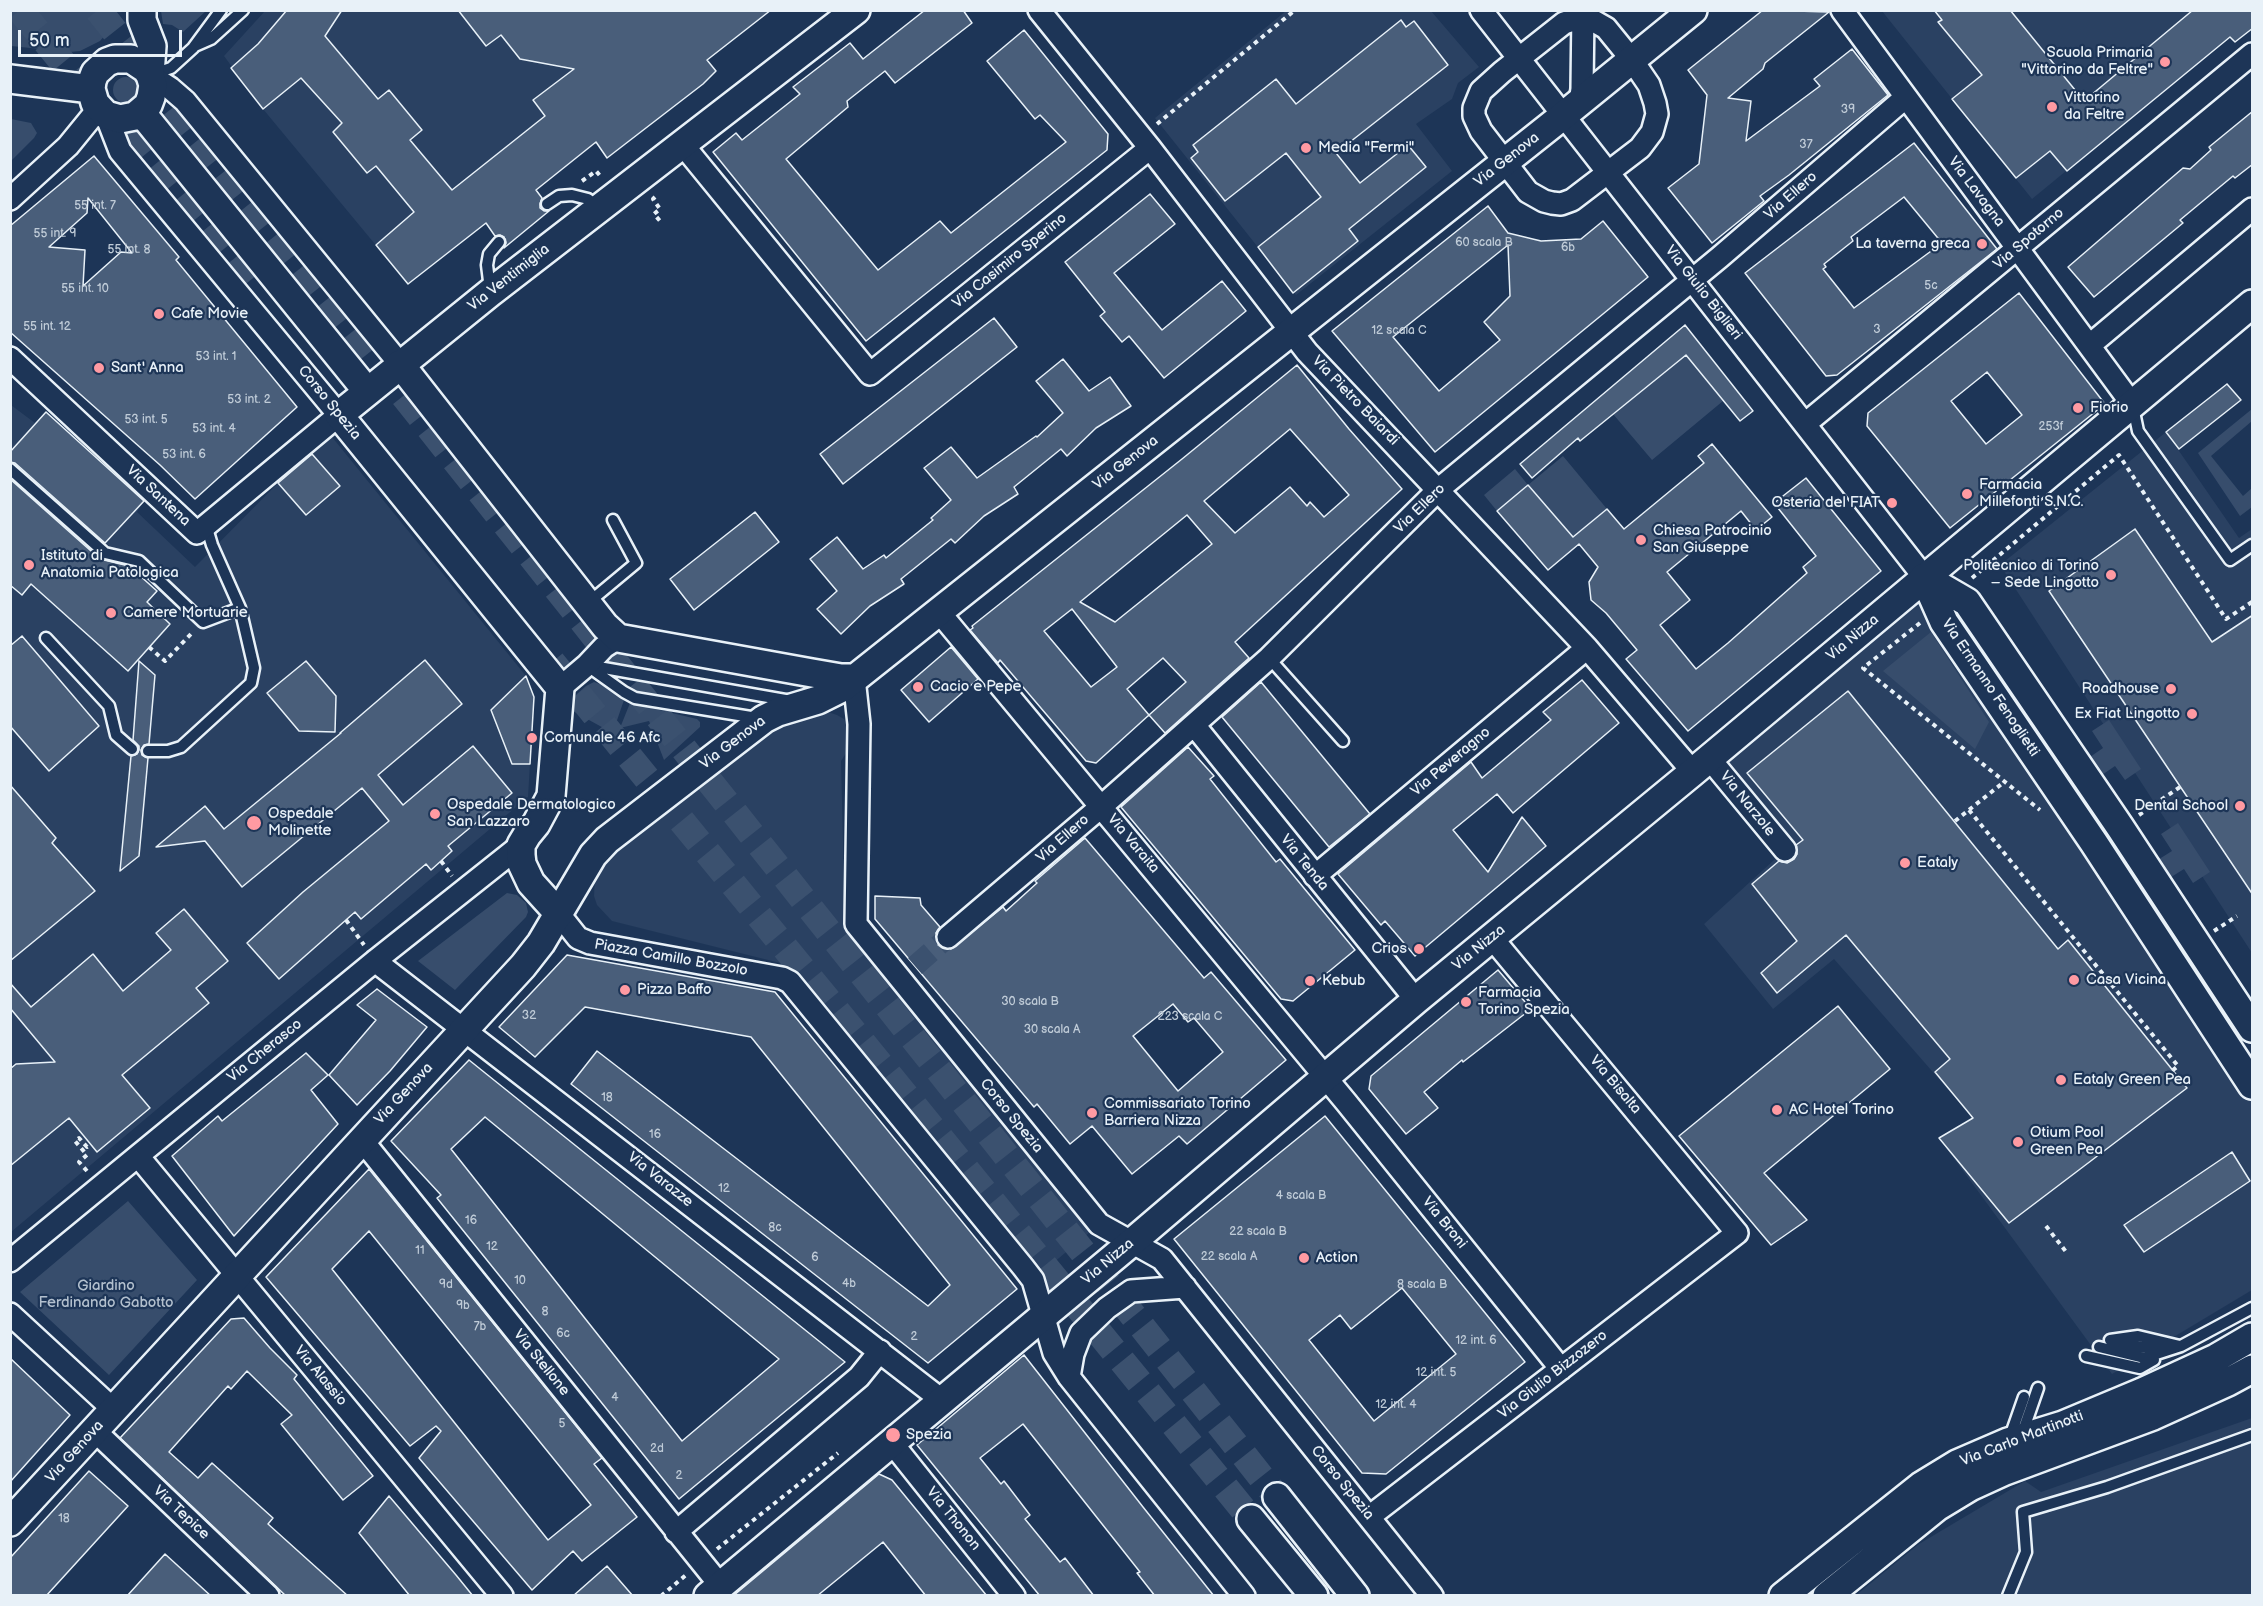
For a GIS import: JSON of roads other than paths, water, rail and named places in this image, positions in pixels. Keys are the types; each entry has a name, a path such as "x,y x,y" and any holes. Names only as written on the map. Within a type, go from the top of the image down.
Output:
{"street":[{"name":"Via Ventimiglia","path":"339,415 491,292 856,10"},
{"name":"Via Pietro Baiardi","path":"1039,10 1307,352 1701,765"},
{"name":"Via Giulio Biglieri","path":"1481,10 1518,58 1572,109 1609,172 1924,577"},
{"name":"Via Genova","path":"10,1522 523,966 541,943 593,855 607,840 764,719 778,712 831,695 854,678 1572,109 1693,10"},
{"name":"Via Lavagna","path":"1842,10 2132,404"},
{"path":"99,104 92,81 100,67 124,50 142,15"},
{"path":"10,79 99,104 120,119 141,112 151,97 153,85 150,75 152,46 142,15"},
{"path":"1572,109 1582,89 1583,15"},
{"path":"1583,15 1606,28 1632,60 1651,89 1657,114 1655,125 1648,139 1640,148 1572,200 1562,204 1552,203 1528,192 1477,125 1474,108 1482,91 1518,58 1564,23 1583,15"},
{"name":"Via Spotorno","path":"1805,424 2253,54"},
{"path":"115,58 130,59 138,63 185,101 400,364 605,626 618,638 841,678 854,678"},
{"name":"Via Ellero","path":"948,937 1102,806 1269,658 1439,489 1693,279 1906,97"},
{"path":"10,199 68,146 99,104"},
{"name":"Corso Spezia","path":"99,104 120,151 339,415 560,688"},
{"path":"141,112 367,391"},
{"name":"Via Casimiro Sperino","path":"683,145 870,374 1145,143"},
{"path":"2090,345 2253,209"},
{"name":"Via Nizza","path":"714,1591 1042,1318 1416,1000 2253,304"},
{"name":"Via Santena","path":"10,358 197,533 339,415"},
{"name":"Via Ermanno Fenoglietti","path":"1924,577 1967,602 2253,1028"},
{"name":"Via Ermanno Fenoglietti","path":"1924,577 1944,622 2094,843 2253,1085"},
{"name":"Via Varaita","path":"939,612 1326,1078"},
{"path":"521,845 544,811 551,796 560,688 604,647 618,638"},
{"name":"Via Peveragno","path":"1315,876 1587,648"},
{"name":"Corso Spezia","path":"854,678 859,724 856,924 908,973 1099,1224 1162,1259 1432,1596"},
{"name":"Via Tenda","path":"1194,725 1416,1000"},
{"name":"Via Narzole","path":"1701,765 1785,850"},
{"name":"Piazza Camillo Bozzolo","path":"521,845 522,864 526,874 578,938 590,943 782,978 790,982 1033,1280 1042,1318"},
{"name":"Via Cherasco","path":"10,1261 375,961 521,845"},
{"name":"Via Bisalta","path":"1492,938 1737,1233"},
{"name":"Via Varazze","path":"375,961 943,1401"},
{"name":"Via Broni","path":"1326,1078 1561,1369"},
{"name":"Via Stellone","path":"362,1140 676,1532 714,1591"},
{"name":"Via Alassio","path":"138,1156 502,1596"},
{"name":"Via Giulio Bizzozero","path":"1369,1517 1737,1233"},
{"path":"1069,1377 1073,1354 1081,1333 1107,1308 1131,1291 1185,1287"},
{"path":"10,1314 114,1410"},
{"path":"1042,1318 1054,1353 1069,1377 1244,1596"},
{"name":"Via Carlo Martinotti","path":"1783,1596 1921,1486 1957,1464 2014,1440 2063,1425 2153,1387 2216,1358 2253,1337"},
{"path":"676,1532 859,1377 880,1351"},
{"name":"Via Carlo Martinotti","path":"1827,1596 1937,1507 1970,1487 2005,1471 2153,1416 2253,1369"},
{"name":"Via Tepice","path":"94,1431 268,1596"},
{"name":"Via Thonon","path":"892,1443 1014,1596"},
{"path":"1277,1497 1355,1596"},
{"path":"1251,1519 1314,1596"}],"lane":[{"path":"150,75 171,68 193,48 221,10"},
{"path":"193,48 211,39 243,10"},
{"path":"547,204 560,196 572,195 588,199 600,208"},
{"path":"491,292 487,265 489,254 499,242"},
{"path":"2132,404 2138,431 2230,560 2253,544"},
{"path":"10,469 105,553 139,561 203,622 240,608"},
{"path":"588,604 636,563 613,520"},
{"path":"148,751 168,751 181,747 251,683 254,668 240,608 212,545 206,525"},
{"path":"46,638 109,706 116,735 132,749"},
{"path":"1269,658 1343,741"},
{"path":"587,665 806,703"},
{"path":"587,665 635,698 764,719"},
{"path":"2086,1356 2140,1368 2253,1308"},
{"path":"2110,1340 2138,1336 2181,1346"},
{"path":"2099,1347 2144,1358 2181,1346"},
{"path":"2014,1440 2038,1389"},
{"path":"2014,1440 2024,1397"},
{"path":"2008,1596 2026,1552 2023,1512 2106,1487 2253,1435"}],"tunnel":[{"path":"20,10 247,288"},
{"path":"98,10 1277,1497"},
{"path":"552,662 1251,1519"},
{"path":"915,966 948,937"}],"place":[{"name":"Scuola Primaria \"Vittorino da Feltre\"","path":"2165,62"},
{"name":"Vittorino da Feltre","path":"2052,107"},
{"name":"Media \"Fermi\"","path":"1306,148"},
{"name":"La taverna greca","path":"1982,244"},
{"name":"Cafe Movie","path":"159,314"},
{"name":"Sant' Anna","path":"99,368"},
{"name":"Fiorio","path":"2078,408"},
{"name":"Farmacia Millefonti S.N.C.","path":"1967,494"},
{"name":"Osteria del FIAT","path":"1892,503"},
{"name":"Chiesa Patrocinio San Giuseppe","path":"1641,540"},
{"name":"Istituto di Anatomia Patologica","path":"29,565"},
{"name":"Politecnico di Torino – Sede Lingotto","path":"2111,575"},
{"name":"Camere Mortuarie","path":"111,613"},
{"name":"Cacio e Pepe","path":"918,687"},
{"name":"Roadhouse","path":"2171,689"},
{"name":"Ex Fiat Lingotto","path":"2192,714"},
{"name":"Comunale 46 Afc","path":"532,738"},
{"name":"Dental School","path":"2240,806"},
{"name":"Ospedale Dermatologico San Lazzaro","path":"435,814"},
{"name":"Ospedale Molinette","path":"254,823"},
{"name":"Eataly","path":"1905,863"},
{"name":"Crios","path":"1419,949"},
{"name":"Casa Vicina","path":"2074,980"},
{"name":"Kebub","path":"1310,981"},
{"name":"Pizza Baffo","path":"625,990"},
{"name":"Farmacia Torino Spezia","path":"1466,1002"},
{"name":"Eataly Green Pea","path":"2061,1080"},
{"name":"AC Hotel Torino","path":"1777,1110"},
{"name":"Commissariato Torino Barriera Nizza","path":"1092,1113"},
{"name":"Otium Pool Green Pea","path":"2018,1142"},
{"name":"Action","path":"1304,1258"},
{"name":"Spezia","path":"893,1435"}],"park label":[{"name":"Giardino Ferdinando Gabotto","path":"106,1294"}]}
